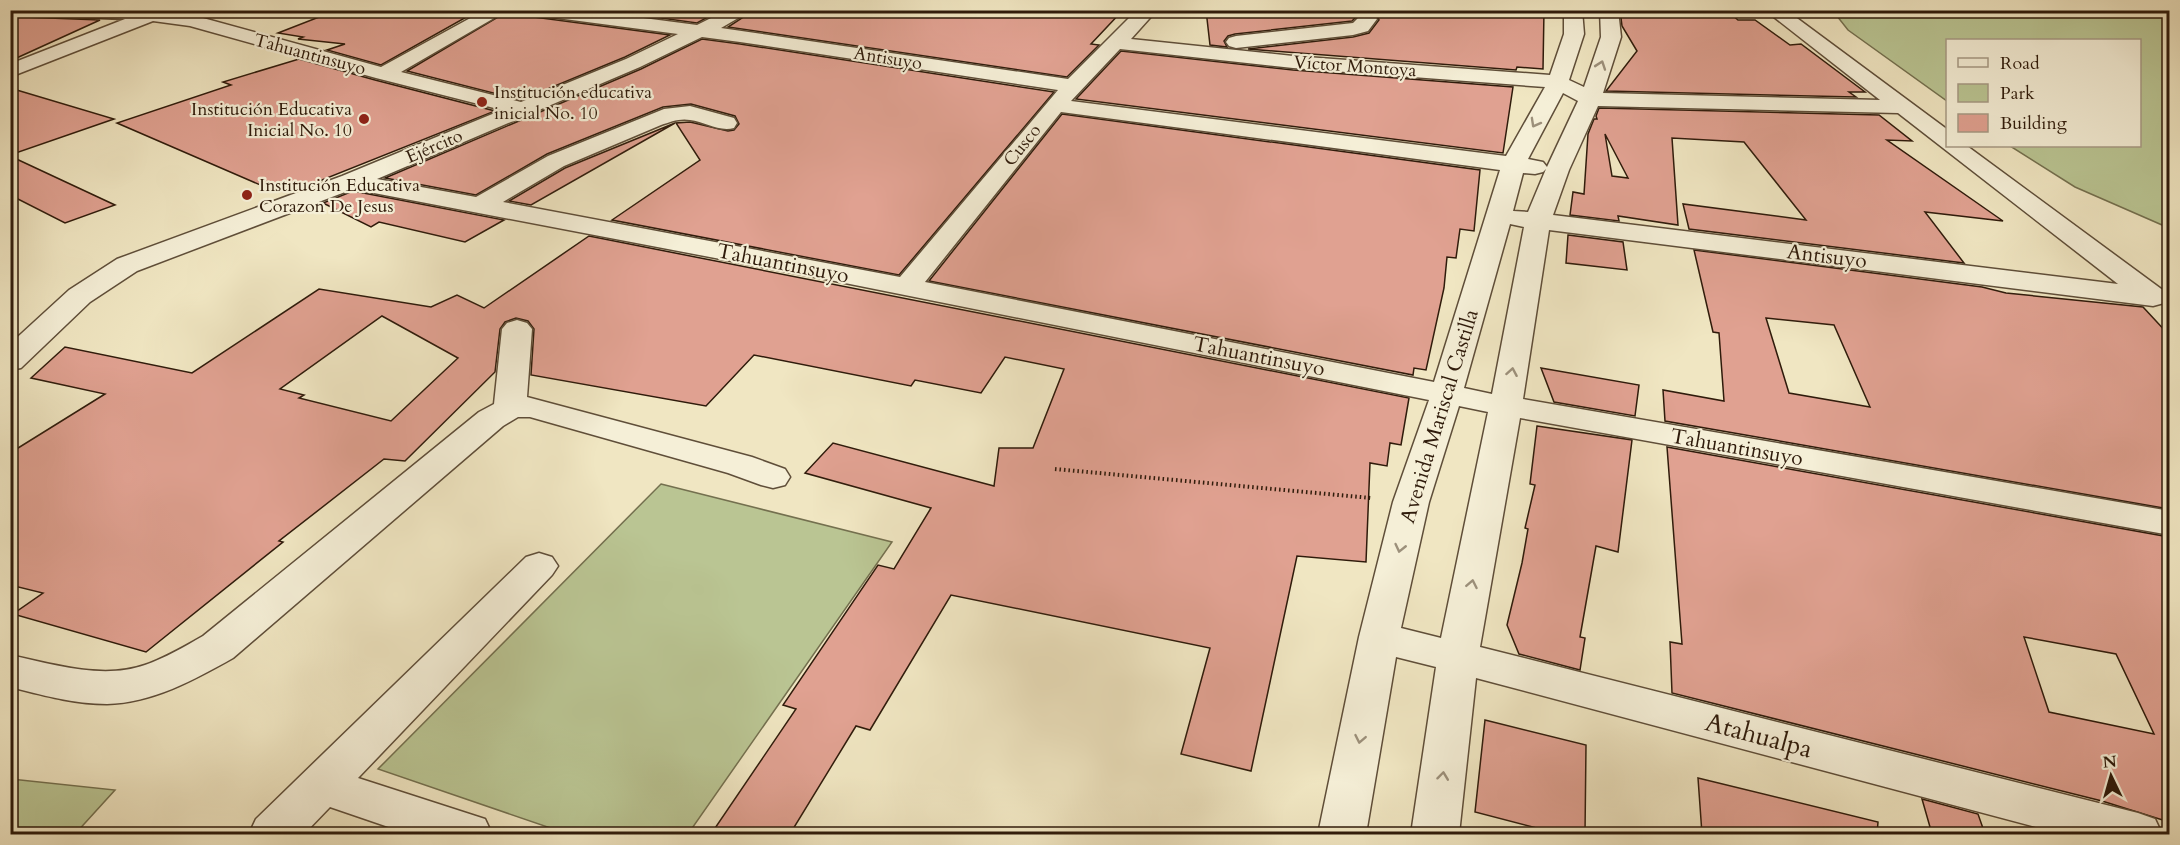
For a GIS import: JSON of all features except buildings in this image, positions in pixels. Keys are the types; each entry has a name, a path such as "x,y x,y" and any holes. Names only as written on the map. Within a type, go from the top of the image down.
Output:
{"street":[{"name":"Tahuantinsuyo","path":"23,10 158,13 523,110"},
{"path":"383,74 499,10"},
{"name":"Antisuyo","path":"534,10 704,31 1071,86"},
{"name":"Ejército","path":"10,361 84,291 108,274 147,256 351,181 523,110 704,31 743,10"},
{"name":"Cusco","path":"907,287 1054,105 1148,10"},
{"path":"1169,49 1353,29 1361,27 1368,20 1363,10"},
{"name":"Avenida Mariscal Castilla","path":"1342,834 1379,637 1411,502 1447,393 1513,164 1558,82 1574,34 1573,10"},
{"path":"1436,834 1458,657 1506,406 1538,220 1557,170 1590,99 1611,37 1609,10"},
{"path":"1774,10 1946,140"},
{"path":"10,71 158,13"},
{"name":"Víctor Montoya","path":"1116,43 1293,62 1558,82 1590,99"},
{"path":"1590,99 1902,107"},
{"path":"1054,105 1557,170"},
{"path":"482,205 556,161 653,120 672,114 690,113 726,123"},
{"path":"1954,147 2162,303"},
{"name":"Tahuantinsuyo","path":"351,181 907,287 1506,406 2169,524"},
{"name":"Antisuyo","path":"1499,217 1538,220 2162,303"},
{"path":"510,408 517,329"},
{"path":"10,671 78,685 107,687 137,684 178,670 218,647 492,419 510,408 521,406 534,408 740,465 773,477"},
{"path":"273,834 539,566"},
{"name":"Atahualpa","path":"1379,637 2138,834"},
{"path":"321,785 468,834"}],"path":[{"path":"1055,469 1411,502"}],"green space":[{"path":"1833,11 2169,11 2169,228 2075,187 2012,147 2141,147 2141,39 1946,39 1946,100 1848,30"},
{"path":"661,484 892,542 688,834 568,834 378,769"},
{"path":"10,779 115,790 75,834 11,834"}],"place":[{"name":"Institución educativa inicial No. 10","path":"482,102"},
{"name":"Institución Educativa Inicial No. 10","path":"364,119"},
{"name":"Institución Educativa Corazon De Jesus","path":"247,195"}]}
